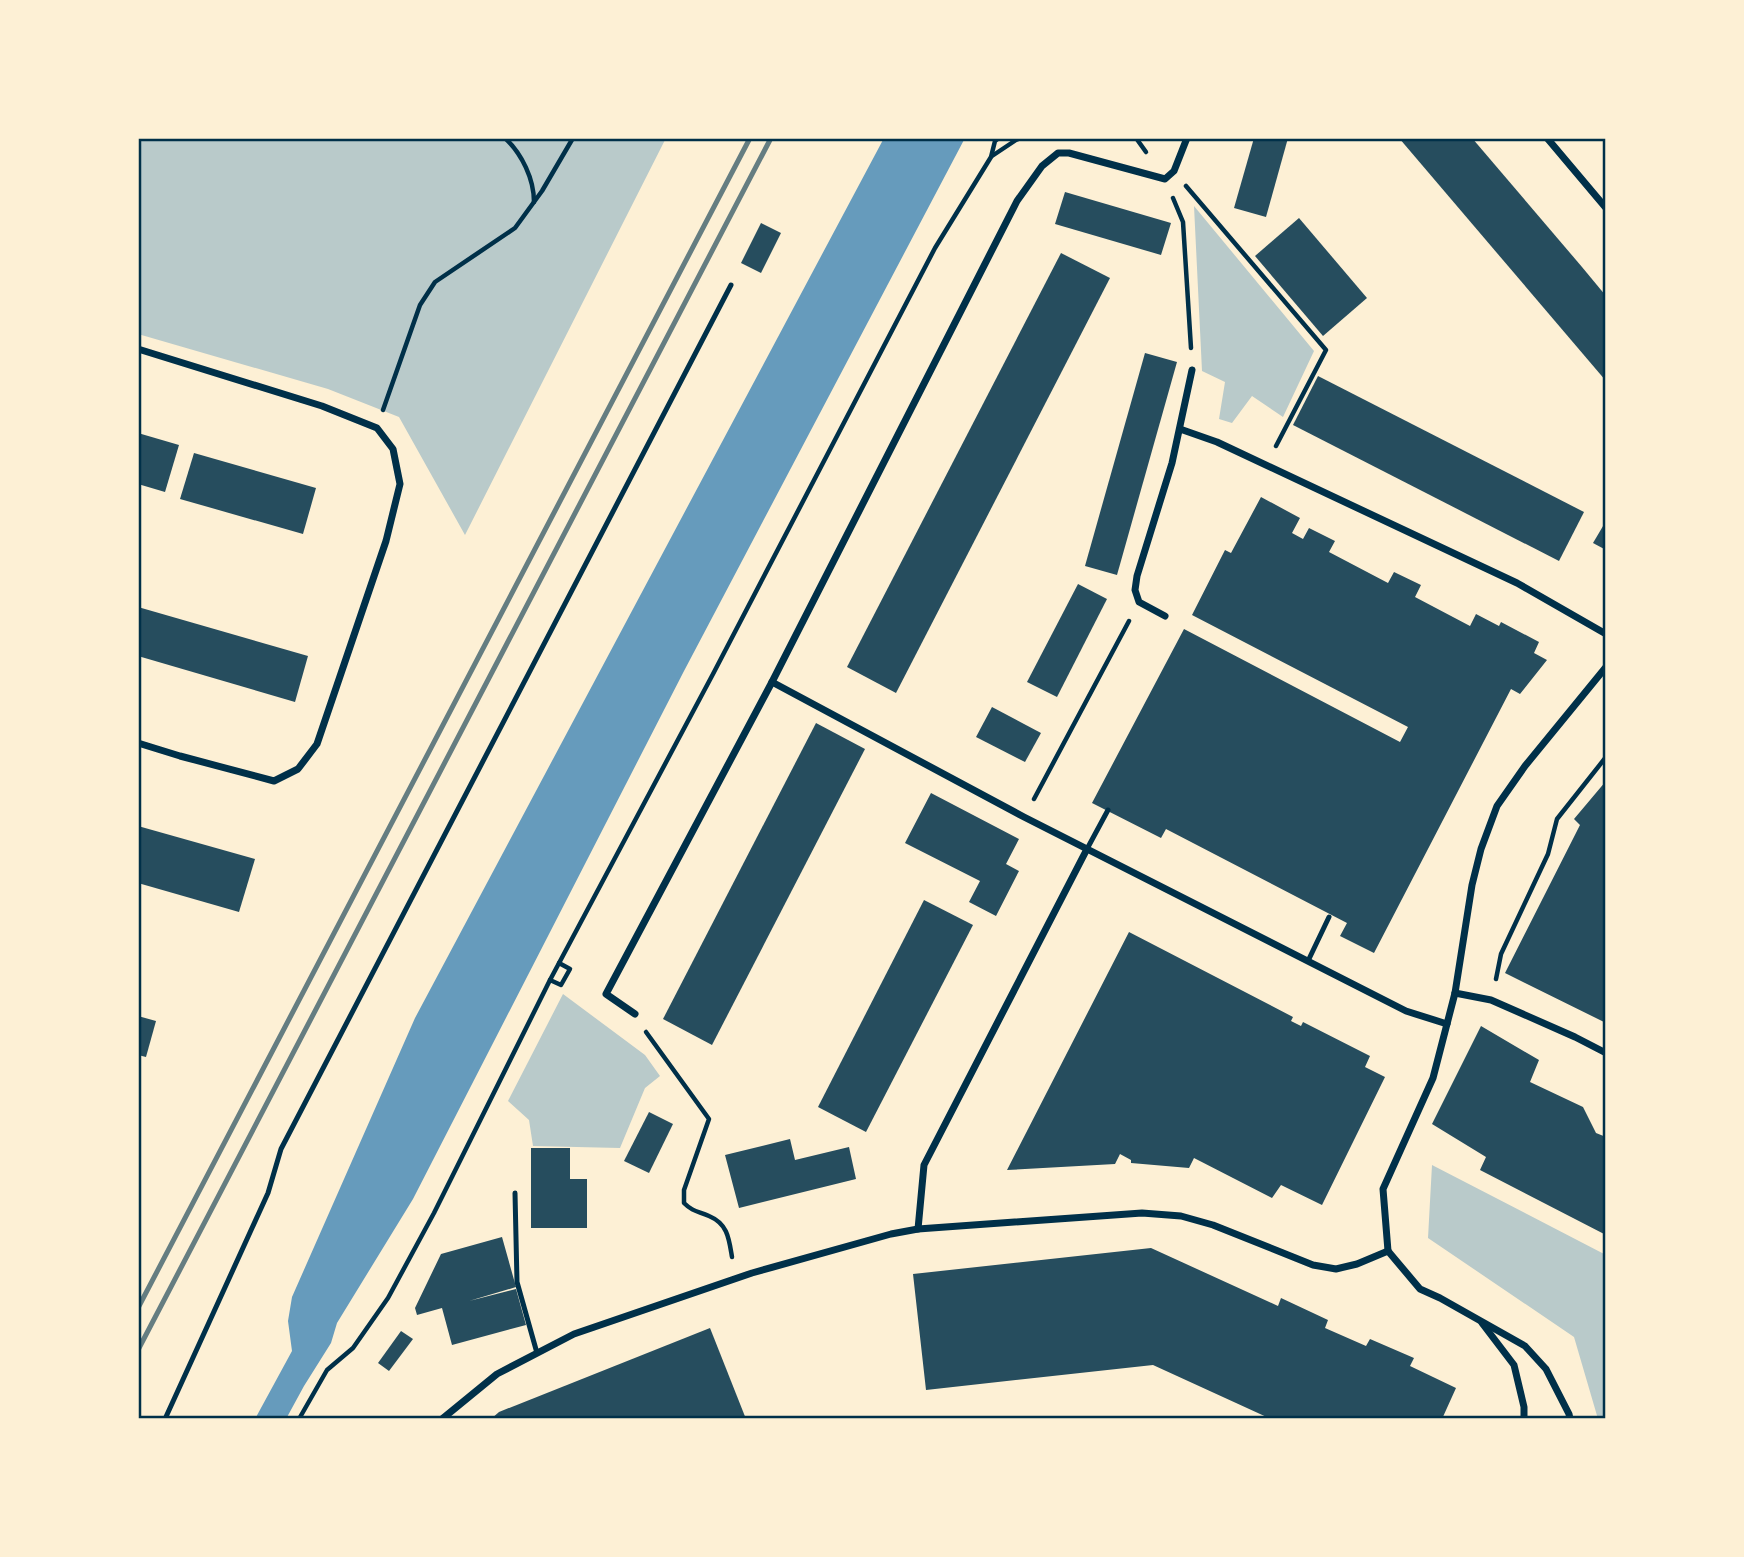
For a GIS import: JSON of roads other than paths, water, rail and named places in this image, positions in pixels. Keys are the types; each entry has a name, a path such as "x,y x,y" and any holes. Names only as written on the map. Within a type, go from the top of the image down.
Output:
{"street":[{"path":"635,1014 606,994 772,682 1017,201 1036,173 1058,153 1069,153 1165,179 1174,171 1187,138"},
{"path":"1547,138 1606,208"},
{"path":"138,349 322,406 377,428 393,449 400,484 386,541 317,744 298,769 274,781 138,743"},
{"path":"1165,616 1139,602 1135,590 1172,463 1192,370"},
{"path":"1180,429 1217,442 1517,583 1606,634"},
{"path":"1570,1419 1546,1369 1525,1346 1420,1289 1388,1251 1383,1189 1433,1078 1455,993 1472,885 1481,849 1497,806 1525,766 1606,667"},
{"path":"772,682 1024,817 1406,1011 1447,1024"},
{"path":"918,1229 924,1165 1087,849"},
{"path":"1455,993 1491,1000 1606,1053"},
{"path":"443,1419 498,1374 574,1334 736,1278 891,1234 918,1229 1142,1213 1181,1216 1213,1225 1313,1265 1336,1269 1357,1264 1388,1251"},
{"path":"1480,1320 1514,1365 1524,1407 1524,1419"}],"lane":[{"path":"165,1419 268,1193 281,1149 731,285"},
{"path":"1087,849 1108,810"},
{"path":"1308,961 1329,917"},
{"path":"515,1193 517,1282 537,1353"}],"water":[{"path":"884,138 965,138 684,671 413,1199 337,1323 331,1343 286,1419 255,1419 292,1351 288,1321 292,1297 415,1018"}],"railway":[{"path":"138,1308 750,138"},
{"path":"138,1350 771,138"}]}
